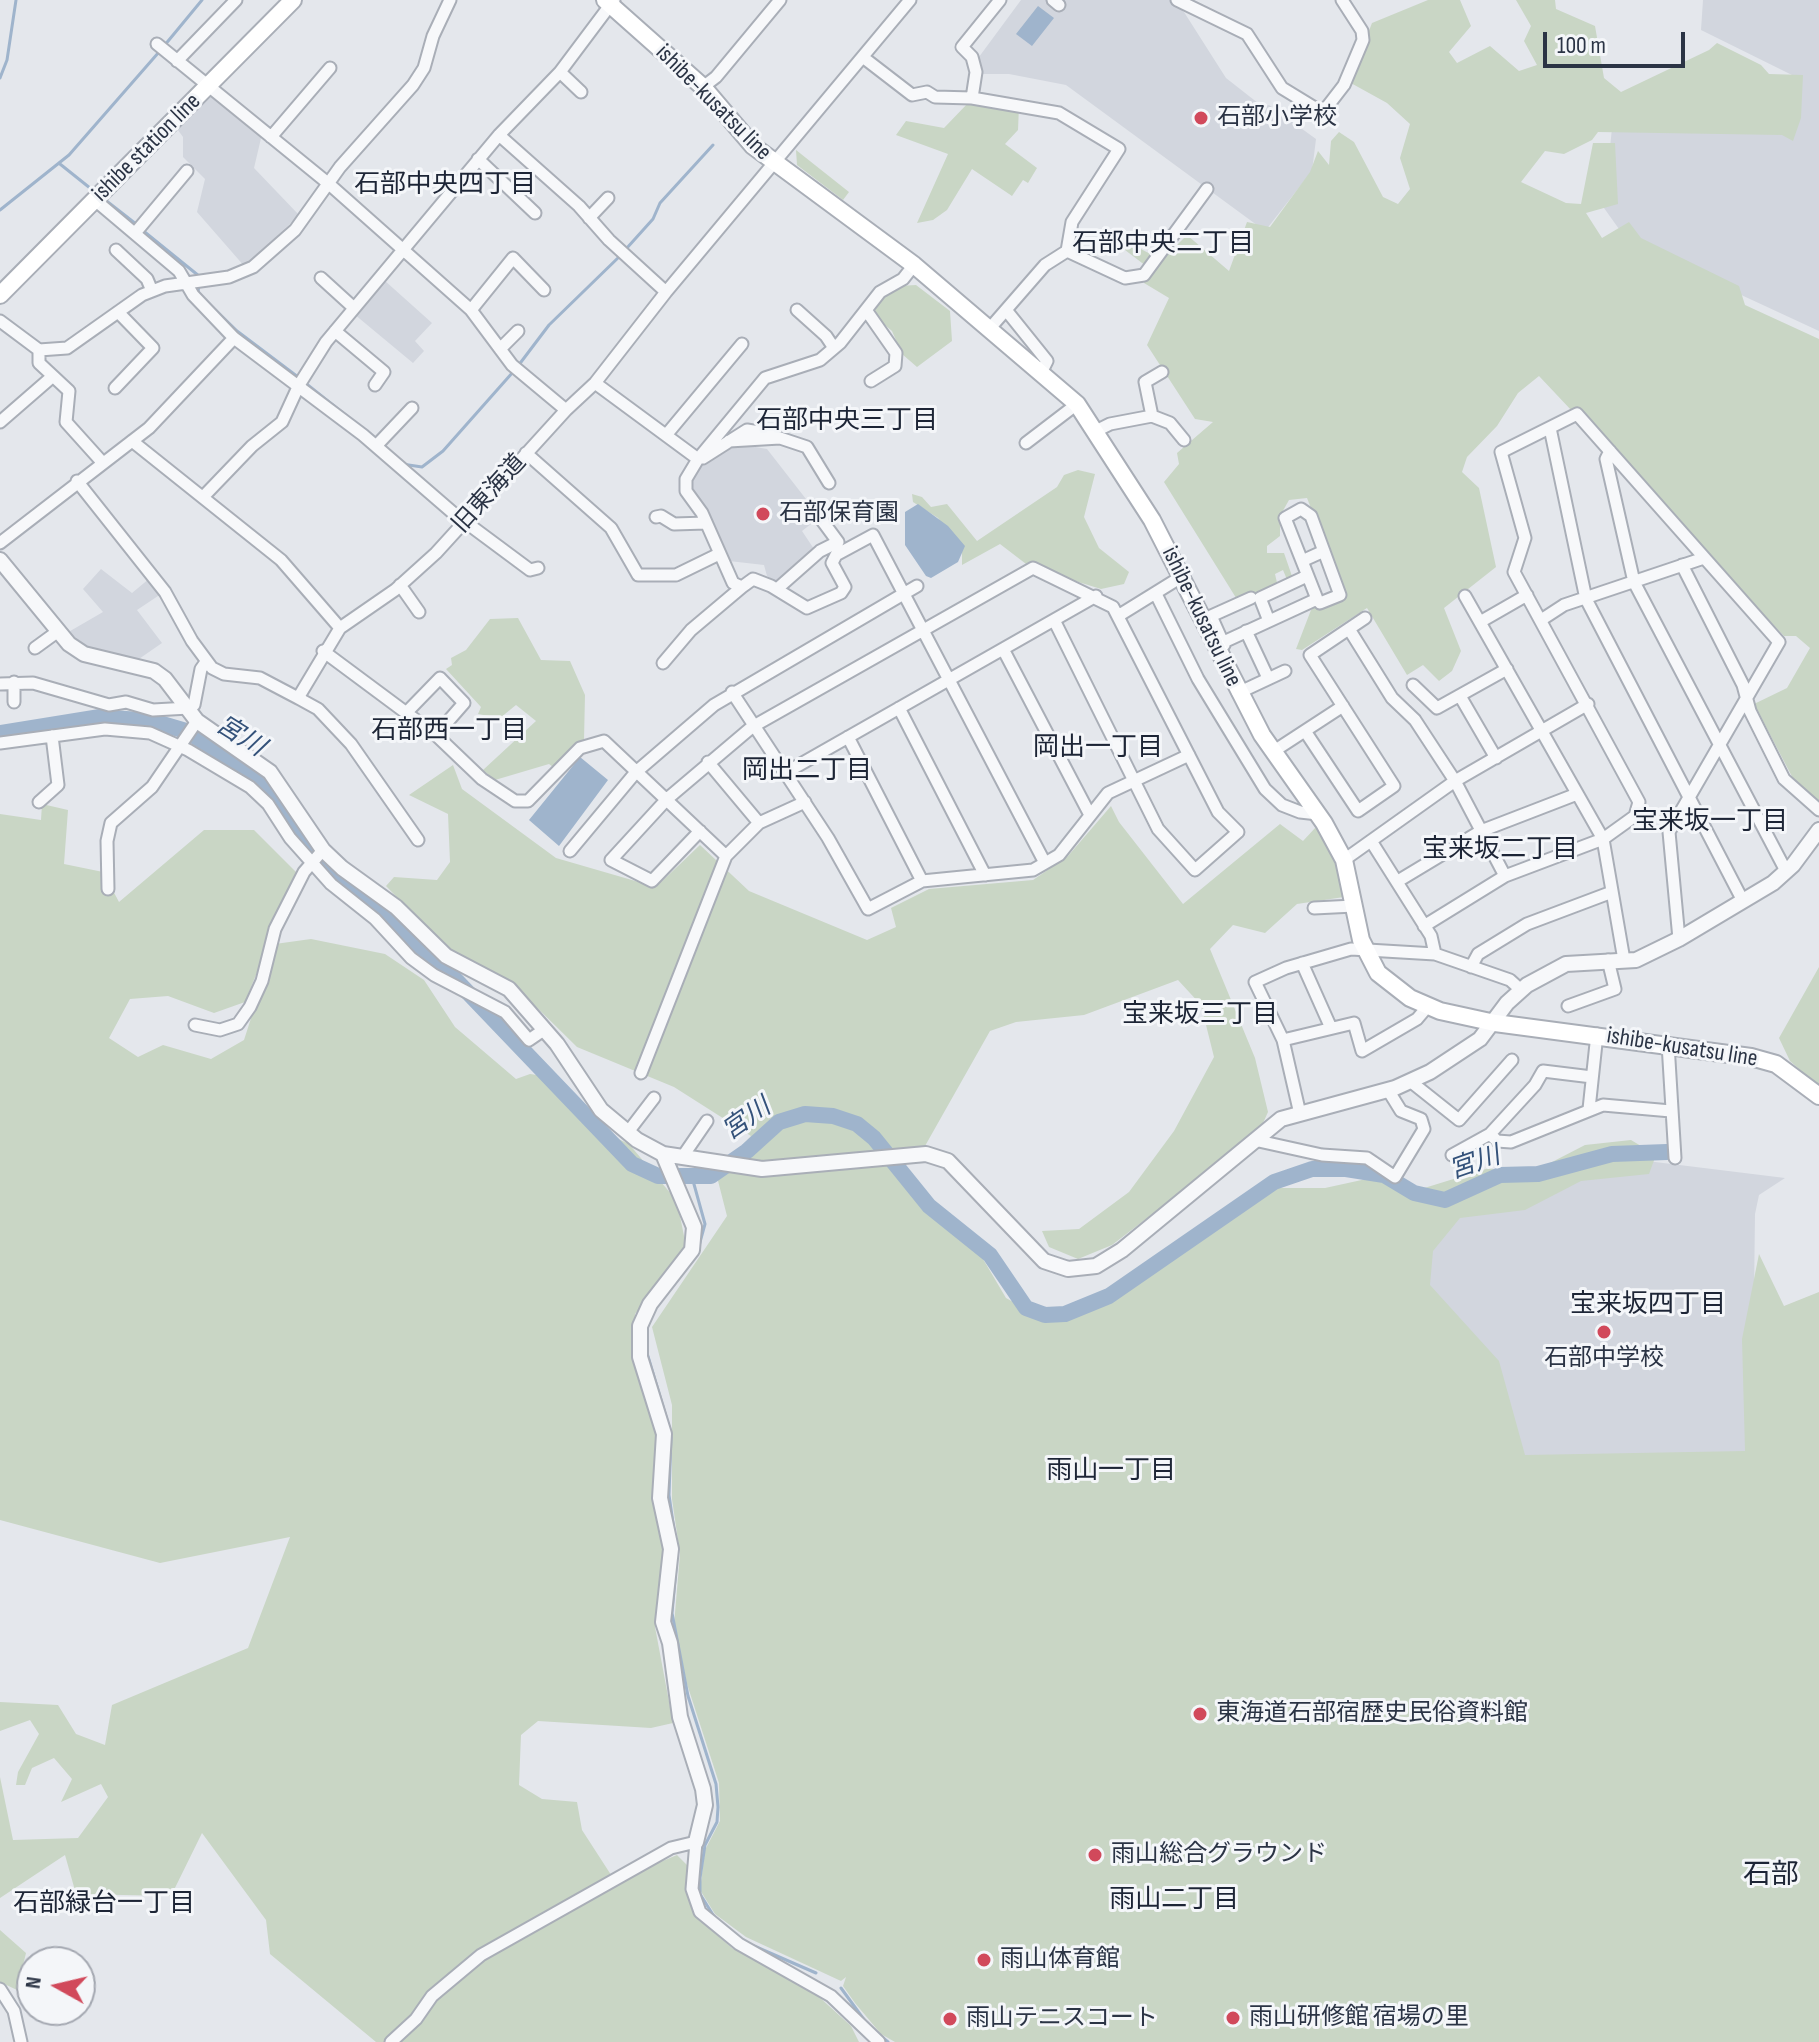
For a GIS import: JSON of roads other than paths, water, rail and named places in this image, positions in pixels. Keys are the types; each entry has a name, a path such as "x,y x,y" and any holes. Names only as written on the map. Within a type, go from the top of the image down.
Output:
{"main road":[{"name":"ishibe station line","path":"0,295 293,0"},
{"name":"ishibe-kusatsu line","path":"610,2 703,87 753,146 914,265 991,327 1077,404 1152,520 1274,751 1318,814 1344,860 1365,950 1378,973 1395,988 1428,1006 1495,1023 1668,1044 1776,1064 1819,1096"}],"street":[{"path":"177,61 236,0"},
{"path":"2,328 39,350 67,348 152,291 229,277 253,267 295,230 424,68 433,36 450,0"},
{"path":"703,87 716,77 780,0"},
{"name":"旧東海道","path":"298,698 323,651 340,628 400,585 466,522 526,453 595,383 666,292 910,0"},
{"path":"972,98 976,72 972,57 962,47 1000,0"},
{"path":"1177,0 1247,34 1282,88 1318,110 1327,107 1344,85 1363,40 1362,31 1342,0"},
{"path":"203,497 252,446 282,422 299,385 335,331 478,159 560,72 610,2"},
{"path":"157,44 329,184 400,251 471,310 512,365 566,410"},
{"path":"864,58 912,95 927,92 935,97 972,98 1059,113 1119,149 1072,222 1067,251 1045,265 991,327"},
{"path":"560,72 581,92"},
{"path":"271,137 329,74"},
{"path":"499,135 666,292"},
{"path":"478,159 535,213"},
{"path":"136,232 187,171"},
{"path":"1067,251 1125,278 1144,275 1207,189"},
{"path":"589,218 608,198"},
{"path":"95,200 179,271 185,283 234,338 270,368 299,385 466,522 530,570 538,568"},
{"path":"116,250 147,279 152,291"},
{"path":"471,310 513,258 544,290"},
{"path":"742,587 733,583 706,523 686,491 686,479 698,459 765,378 820,360 834,348 880,292 903,279 914,265"},
{"path":"321,278 354,308"},
{"path":"797,310 826,336 834,348"},
{"path":"866,310 896,353 895,366 871,381"},
{"path":"1006,310 1047,361 1042,371"},
{"path":"115,388 153,348 118,312"},
{"path":"335,331 384,372 375,385"},
{"path":"500,349 518,331"},
{"path":"0,543 149,428 234,338"},
{"path":"667,434 742,344"},
{"path":"39,350 39,363 69,391 66,422 102,462"},
{"path":"1152,416 1145,382 1162,372"},
{"path":"0,422 53,376"},
{"path":"595,383 698,459"},
{"path":"1026,443 1077,404"},
{"path":"376,446 412,408"},
{"path":"1424,926 1505,876 1603,839 1635,816 1639,802 1514,572 1525,538 1501,452 1577,414 1779,642 1669,832 1679,939"},
{"path":"1096,431 1129,419 1152,416 1170,423 1184,440"},
{"path":"1550,428 1586,599 1743,901"},
{"path":"698,459 747,430 772,434"},
{"path":"729,441 780,438 807,447 829,483"},
{"path":"132,441 281,560 340,628"},
{"path":"1610,451 1606,459 1634,582 1786,871"},
{"path":"526,453 611,528 638,575 676,575 719,554"},
{"path":"77,481 165,592 206,662 224,674 260,678 318,709 351,744 418,840"},
{"path":"1301,509 1311,516 1324,551 1340,595 1320,603 1285,518 1301,509"},
{"path":"656,517 661,516 674,524 706,523"},
{"path":"777,589 820,551 838,542 821,519"},
{"path":"663,663 691,630 753,579 777,589 807,608 827,602 845,587 832,563 836,555 873,535 1045,863"},
{"path":"1302,561 1324,551"},
{"path":"1541,620 1564,605 1704,558"},
{"path":"0,560 57,632 84,654 154,671 165,679 192,719"},
{"path":"1682,565 1784,779 1819,810"},
{"path":"700,831 652,881 611,860 666,801 708,762 754,726 1033,568 1096,596 1113,607 1218,812 1238,832 1195,870 1158,829 1054,620"},
{"path":"1269,621 1260,598 1307,576"},
{"path":"1118,616 1181,577"},
{"path":"400,585 419,612"},
{"path":"570,851 636,772 732,692 917,586"},
{"path":"1156,594 1206,693 1265,789 1282,805 1300,812 1318,814"},
{"path":"1480,622 1527,595"},
{"path":"785,773 1096,596"},
{"path":"1465,596 1603,839 1624,960"},
{"path":"1251,598 1211,616 1219,644 1317,599"},
{"path":"1305,731 1358,811 1394,786 1310,655 1365,618"},
{"path":"1349,629 1392,698 1415,720 1455,781 1505,876"},
{"path":"1246,631 1268,678"},
{"path":"35,648 57,632"},
{"path":"1003,649 1090,815"},
{"path":"323,651 436,735 482,779 519,804 528,801 574,752 604,741 726,856"},
{"path":"108,889 107,841 111,823 145,795 180,744 192,719 201,669 206,662"},
{"path":"1413,685 1437,708 1507,669"},
{"path":"1242,691 1285,671"},
{"path":"406,713 440,678 464,703 436,735"},
{"path":"14,682 14,702"},
{"path":"0,684 14,682 60,689 85,701 109,705 126,702 192,719 270,772 323,850 396,907 446,956 509,989 539,1033 601,1110 663,1154 762,1169 926,1154 948,1161 1044,1261 1068,1269 1096,1266 1122,1250 1281,1119 1388,1090 1410,1081 1480,1039 1521,990 1566,964 1651,955 1679,939 1786,871 1819,830"},
{"path":"732,692 805,802 868,909 922,881 1033,870 1059,855 1108,793 1189,755"},
{"path":"1460,696 1496,758"},
{"path":"1344,860 1455,781 1588,704"},
{"path":"1274,751 1343,706"},
{"path":"899,708 985,875"},
{"path":"0,750 105,729 150,733 180,744 250,787 268,804 290,838 312,863 411,958 434,975 539,1033"},
{"path":"848,737 922,881"},
{"path":"0,743 53,738"},
{"path":"39,802 58,785 53,738"},
{"path":"708,762 759,823"},
{"path":"1398,881 1481,831 1577,794"},
{"path":"641,1073 726,856 759,823 805,802"},
{"path":"1371,841 1424,926 1435,954"},
{"path":"195,1025 220,1030 238,1024 262,981 275,929 312,863 323,850"},
{"path":"1471,967 1478,954 1527,924 1612,892"},
{"path":"1314,908 1354,906"},
{"path":"1300,1114 1283,1040 1255,982 1302,963 1351,949 1435,954 1510,980 1521,990"},
{"path":"1568,1006 1615,989 1608,960"},
{"path":"1302,963 1331,1028"},
{"path":"1283,1040 1354,1023 1362,1051 1417,1019 1428,1006"},
{"path":"1589,1109 1597,1034"},
{"path":"1668,1044 1675,1158"},
{"path":"1410,1081 1459,1120 1512,1060"},
{"path":"1452,1155 1490,1134 1535,1085 1543,1071 1592,1077"},
{"path":"1254,1140 1322,1155 1367,1158 1395,1177 1424,1129 1421,1119 1401,1111 1388,1090"},
{"path":"628,1132 654,1098"},
{"path":"1490,1134 1497,1141 1511,1142 1603,1105 1671,1111"},
{"path":"683,1156 707,1121"},
{"path":"663,1154 694,1227 692,1250 650,1304 640,1326 640,1357 664,1434 660,1498 671,1549 663,1622 670,1643 680,1717 703,1789 705,1805 696,1842 692,1889 700,1912 739,1944 831,1996 879,2042"},
{"path":"391,2042 416,2019 432,1996 474,1960 671,1848 696,1842"},
{"path":"0,1989 14,2011 21,2042"}],"water":[{"path":"1038,6 1054,18 1032,46 1016,34"},
{"path":"918,504 948,526 965,546 958,562 931,578 926,576 905,545 905,512"},
{"path":"580,757 608,780 559,846 529,820"}],"waterway":[{"path":"0,78 7,60 16,0"},
{"path":"164,46 202,0"},
{"path":"0,210 69,155 159,52"},
{"path":"626,249 653,219 660,203 713,145"},
{"path":"60,164 95,192"},
{"path":"104,199 136,224"},
{"path":"141,229 199,276"},
{"path":"518,366 549,325 621,255"},
{"path":"199,283 198,293 237,331 298,377"},
{"path":"402,464 422,467 443,451 513,372"},
{"path":"304,382 348,417"},
{"name":"宮川","path":"0,733 100,717 152,721 186,731 260,777 322,861 454,978 632,1164 658,1176 711,1176 747,1151 779,1122 805,1114 833,1116 857,1124 874,1138 929,1206 990,1255 1026,1308 1045,1315 1065,1314 1109,1296 1274,1182 1312,1169 1346,1169 1384,1175 1414,1193 1445,1200 1500,1175 1538,1174 1612,1154 1667,1152"},
{"path":"692,1177 705,1224 697,1253"},
{"path":"647,1353 670,1430"},
{"path":"671,1437 669,1495 675,1537"},
{"path":"676,1568 672,1613 688,1696 716,1784 717,1822 705,1845 700,1878 700,1894 715,1918"},
{"path":"754,1946 816,1973"},
{"path":"841,1988 865,2021"},
{"path":"876,2032 888,2042"}],"place":[{"name":"石部小学校","path":"1201,118"},
{"name":"石部保育園","path":"763,514"},
{"name":"石部中学校","path":"1604,1332"},
{"name":"東海道石部宿歴史民俗資料館","path":"1200,1714"},
{"name":"雨山総合グラウンド","path":"1095,1855"},
{"name":"雨山体育館","path":"984,1960"},
{"name":"雨山研修館 宿場の里","path":"1233,2018"},
{"name":"雨山テニスコート","path":"950,2019"}],"district":[{"name":"石部中央四丁目","path":"445,185"},
{"name":"石部中央二丁目","path":"1163,244"},
{"name":"石部中央三丁目","path":"847,421"},
{"name":"石部西一丁目","path":"449,731"},
{"name":"岡出一丁目","path":"1098,748"},
{"name":"岡出二丁目","path":"807,771"},
{"name":"宝来坂一丁目","path":"1710,822"},
{"name":"宝来坂二丁目","path":"1500,850"},
{"name":"宝来坂三丁目","path":"1200,1015"},
{"name":"宝来坂四丁目","path":"1648,1305"},
{"name":"雨山一丁目","path":"1111,1471"},
{"name":"石部","path":"1771,1876"},
{"name":"雨山二丁目","path":"1174,1900"},
{"name":"石部緑台一丁目","path":"104,1904"}]}
